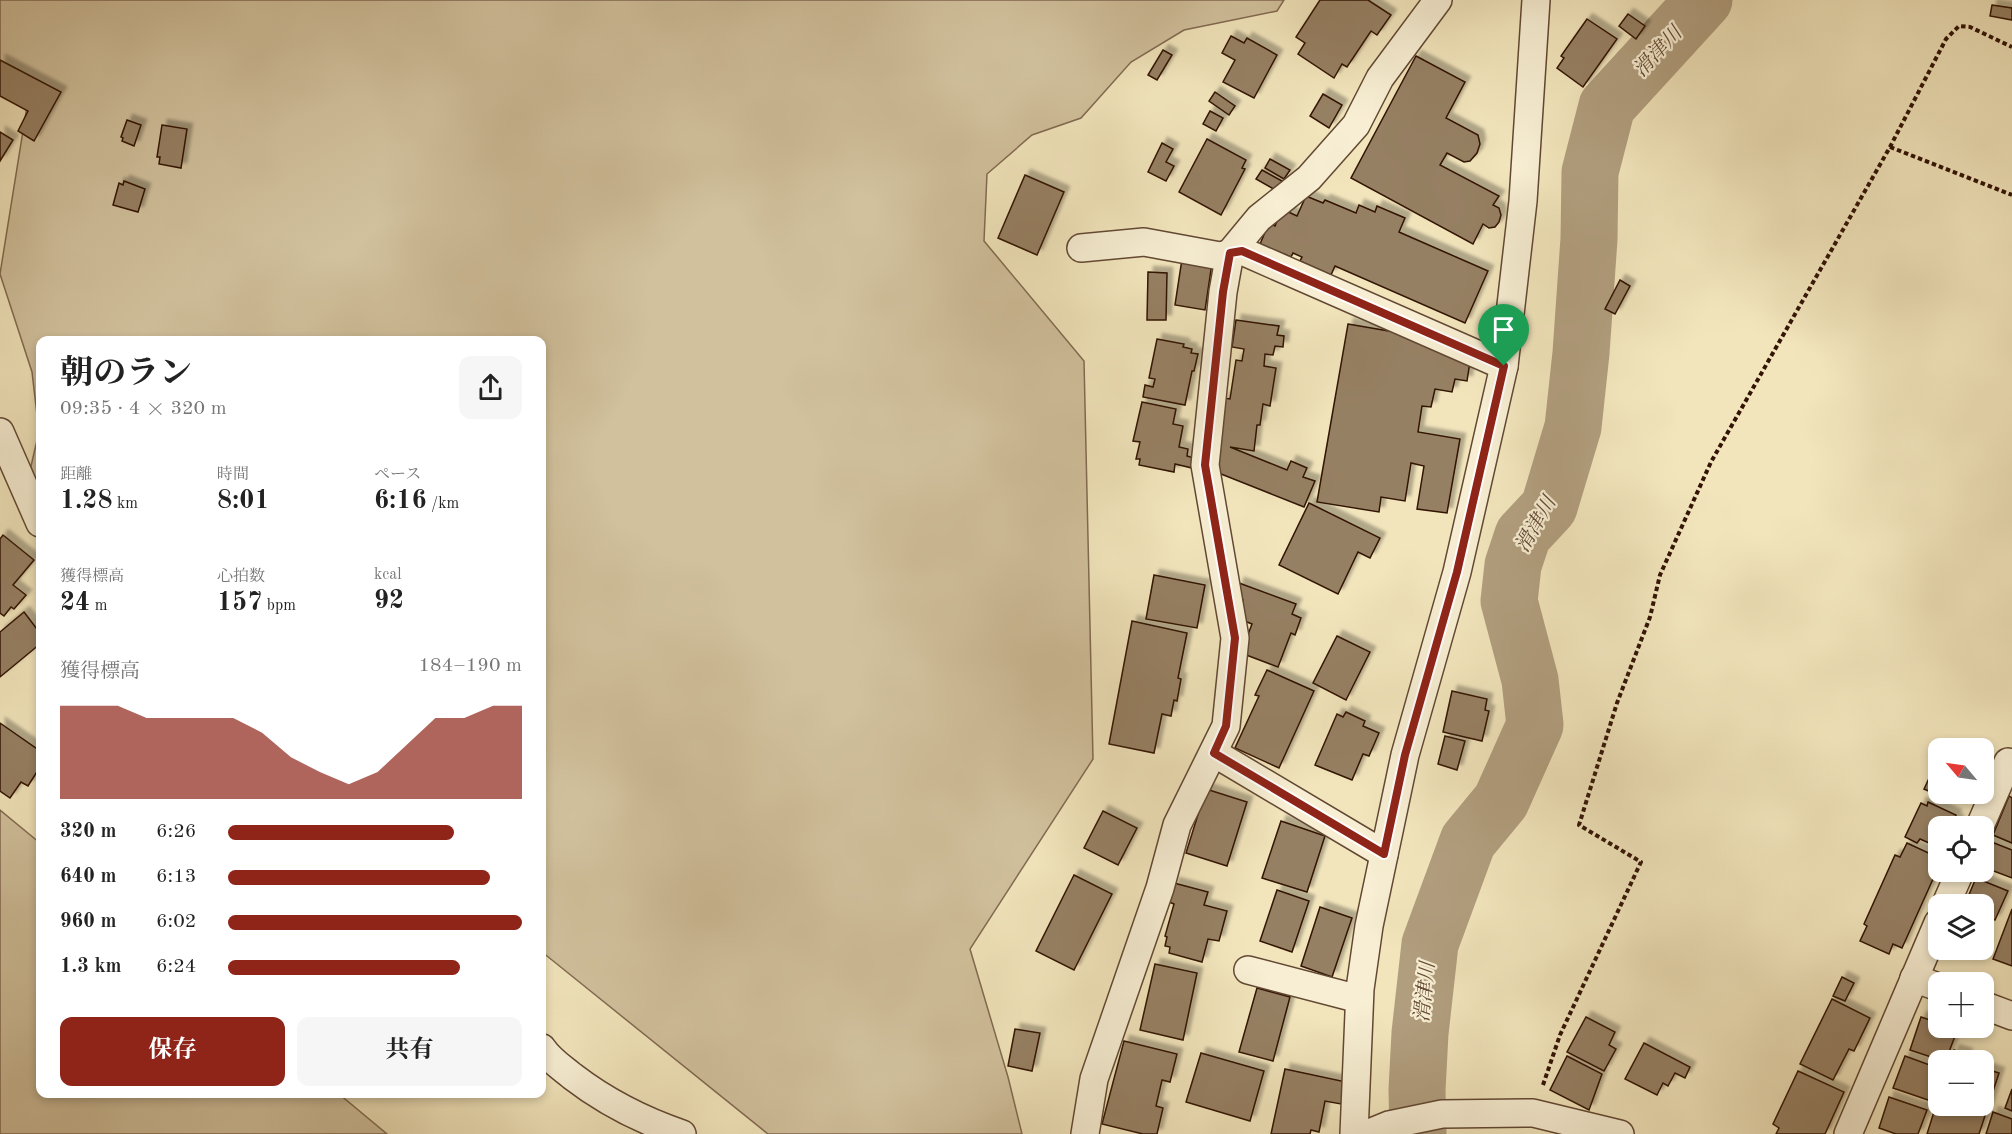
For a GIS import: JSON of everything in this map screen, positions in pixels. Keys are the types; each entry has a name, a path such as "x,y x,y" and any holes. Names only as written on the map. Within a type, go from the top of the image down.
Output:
{"street":[{"path":"1085,1134 1094,1079 1160,888 1178,825 1226,726 1235,638 1205,465 1223,292 1230,253 1259,218 1309,178 1356,125 1380,78 1438,0"},
{"path":"1353,1134 1359,999 1369,926 1405,755 1457,572 1504,366 1523,201 1536,0"},
{"path":"1081,248 1144,242 1220,256 1242,251 1504,366"},
{"path":"0,432 36,513"},
{"path":"1214,753 1384,854"},
{"path":"1984,816 2008,762 2012,763"},
{"path":"1848,1134 1926,983 1931,960"},
{"path":"1248,969 1359,999"},
{"path":"1994,1009 2012,1016"},
{"path":"546,1054 600,1098 657,1126 682,1134"},
{"path":"1378,1130 1442,1114 1533,1113 1620,1134"}],"path":[{"path":"1533,1113 1560,1035 1641,862 1580,825 1617,703 1650,617 1660,575 1722,443 1890,147 1946,39 1959,26 1970,27 2012,47"},
{"path":"1890,147 2012,195"}],"shaded area":[{"path":"0,0 1284,0 1277,11 1184,30 1131,62 1081,118 1032,135 987,174 984,241 1084,361 1093,759 970,949 1008,1077 1022,1134 768,1134 546,955 546,336 36,336 36,406 32,372 0,274 31,81 0,78"},
{"path":"36,445 36,515 27,483"},
{"path":"0,810 36,840 36,1098 344,1098 387,1134 0,1134"}],"building":[{"path":"1320,0 1368,0 1391,15 1377,35 1371,31 1347,67 1342,64 1334,78 1298,54 1305,43 1296,37"},
{"path":"1992,5 2012,8 2012,20 1990,16"},
{"path":"1628,14 1645,26 1636,39 1619,26"},
{"path":"1587,19 1617,39 1583,87 1557,68 1564,58 1561,56"},
{"path":"1231,36 1244,43 1247,38 1277,55 1254,98 1223,82 1235,60 1222,53"},
{"path":"1163,50 1172,55 1157,80 1148,75"},
{"path":"1416,56 1465,82 1446,118 1478,135 1480,144 1477,153 1470,161 1464,162 1447,153 1440,165 1499,196 1493,205 1499,208 1501,215 1495,227 1489,228 1483,224 1473,244 1351,178"},
{"path":"0,60 61,92 34,141 18,131 28,111 0,96"},
{"path":"1215,92 1235,106 1229,115 1209,101"},
{"path":"1323,94 1342,105 1329,128 1310,116"},
{"path":"1210,111 1223,118 1216,131 1203,124"},
{"path":"127,120 141,125 134,146 122,141 121,137"},
{"path":"162,125 187,129 181,168 159,164 160,157 157,157"},
{"path":"0,132 13,140 0,161"},
{"path":"1207,139 1246,160 1242,168 1245,169 1221,215 1179,192"},
{"path":"1162,143 1173,149 1166,162 1174,166 1166,181 1148,172"},
{"path":"1270,159 1290,170 1284,179 1265,168"},
{"path":"1262,170 1282,181 1277,191 1256,179"},
{"path":"1025,175 1064,192 1037,255 998,238"},
{"path":"124,181 145,189 138,212 113,205 119,183 123,185"},
{"path":"1306,196 1323,203 1325,200 1356,213 1359,205 1375,212 1377,206 1405,218 1399,232 1488,271 1465,323 1335,266 1331,275 1300,261 1302,257 1293,253 1291,257 1260,244 1269,223 1275,226 1282,209 1297,216"},
{"path":"1182,259 1212,263 1205,310 1175,305"},
{"path":"1148,272 1167,273 1166,320 1147,320"},
{"path":"1620,280 1630,286 1615,314 1605,309"},
{"path":"1236,320 1279,326 1277,335 1284,336 1283,347 1275,346 1273,355 1265,354 1264,366 1276,368 1270,406 1263,404 1260,425 1257,425 1254,451 1230,447 1287,470 1291,461 1307,468 1303,477 1315,481 1304,507 1216,472 1224,398 1230,399 1236,360 1242,361 1244,349 1232,347"},
{"path":"1348,324 1412,335 1471,355 1467,381 1455,379 1452,392 1435,389 1431,407 1422,406 1418,432 1460,439 1447,513 1417,509 1424,466 1411,463 1405,501 1381,497 1379,512 1317,502"},
{"path":"1157,339 1184,344 1183,347 1192,349 1191,353 1198,354 1185,405 1143,397 1145,385 1153,387 1155,379 1149,378"},
{"path":"1142,402 1176,409 1173,424 1183,426 1179,447 1188,449 1187,456 1194,458 1192,468 1175,464 1174,472 1139,465 1140,459 1136,459 1140,442 1133,441"},
{"path":"1309,503 1380,538 1370,558 1358,552 1338,594 1279,565"},
{"path":"3,535 34,560 13,585 26,595 14,609 11,607 4,616 0,613 0,539"},
{"path":"1154,575 1205,585 1197,628 1146,619"},
{"path":"1239,583 1296,604 1292,614 1301,618 1295,635 1291,633 1278,667 1241,653 1252,624 1237,618 1243,600 1234,597"},
{"path":"24,612 36,628 36,647 0,677 0,632"},
{"path":"1132,621 1187,633 1178,678 1181,679 1177,701 1174,700 1171,716 1162,714 1154,753 1109,744"},
{"path":"1337,636 1370,652 1346,700 1313,683"},
{"path":"1267,670 1314,691 1279,768 1235,748 1259,696 1255,695"},
{"path":"1452,691 1487,699 1485,710 1489,711 1482,741 1443,732"},
{"path":"1346,712 1365,721 1363,726 1379,733 1369,756 1363,754 1352,780 1315,765 1337,714 1343,717"},
{"path":"0,723 36,748 36,773 28,786 21,782 10,798 0,791"},
{"path":"1445,736 1465,741 1457,770 1438,764"},
{"path":"1206,789 1247,802 1227,866 1186,853"},
{"path":"2009,796 2012,798 2012,843 1994,835"},
{"path":"1928,802 1928,804 1956,815 1928,816 1928,843 1920,839 1917,843 1905,837 1921,803 1927,806"},
{"path":"1103,811 1137,828 1118,865 1084,848"},
{"path":"1281,821 1325,836 1307,892 1262,878"},
{"path":"1907,843 1928,853 1928,882 1932,882 1902,948 1893,944 1889,954 1860,941 1867,926 1864,924 1895,855 1900,857"},
{"path":"1994,843 2012,850 2012,878 1994,871"},
{"path":"1074,875 1112,894 1074,970 1036,951"},
{"path":"1974,882 1986,882 2008,891 1995,920 1994,894 1969,894"},
{"path":"1174,883 1208,892 1204,905 1227,911 1219,941 1208,939 1202,962 1169,953 1170,947 1165,946 1167,937 1165,936 1174,904 1169,902"},
{"path":"1277,890 1309,901 1292,952 1260,941"},
{"path":"1320,907 1352,918 1332,977 1301,966"},
{"path":"2012,909 2012,966 1994,959"},
{"path":"1155,964 1197,973 1183,1040 1140,1030"},
{"path":"1842,977 1854,983 1845,1001 1833,996"},
{"path":"1257,988 1290,997 1273,1061 1239,1052"},
{"path":"1832,999 1870,1018 1854,1051 1849,1049 1833,1080 1800,1064"},
{"path":"1586,1017 1615,1032 1609,1045 1616,1049 1604,1071 1567,1052"},
{"path":"1921,1017 1928,1019 1928,1038 1954,1038 1950,1050 1928,1050 1928,1056 1910,1050"},
{"path":"1015,1029 1040,1033 1032,1071 1008,1066"},
{"path":"1124,1041 1177,1054 1170,1082 1162,1080 1156,1106 1163,1108 1157,1134 1143,1134 1102,1124"},
{"path":"1644,1043 1690,1067 1685,1078 1675,1073 1668,1086 1663,1083 1657,1095 1625,1079"},
{"path":"1201,1053 1264,1071 1250,1121 1186,1102"},
{"path":"1567,1056 1602,1074 1589,1110 1550,1090"},
{"path":"1905,1056 1928,1064 1928,1100 1893,1088"},
{"path":"1285,1069 1346,1082 1341,1104 1325,1101 1319,1132 1311,1130 1310,1134 1271,1134"},
{"path":"1798,1071 1844,1092 1825,1134 1776,1134 1779,1128 1773,1124"},
{"path":"1994,1071 1999,1073 1994,1088"},
{"path":"2012,1089 2012,1111 2005,1108"},
{"path":"1889,1097 1927,1110 1918,1134 1896,1134 1879,1128"},
{"path":"1994,1112 2012,1119 2012,1134 1986,1134"},
{"path":"1933,1116 1985,1116 1979,1134 1927,1134"}],"waterway":[{"name":"滑津川","path":"1418,1134 1417,1090 1420,1033 1430,944 1468,841 1501,801 1535,725 1530,680 1509,601 1513,565 1523,535 1549,507 1573,427 1589,239 1590,172 1607,106 1704,0"}],"route":[{"path":"1242,251 1504,366 1457,572 1405,755 1384,854 1214,753 1226,726 1235,638 1205,465 1223,292 1230,253 1242,251"}]}
